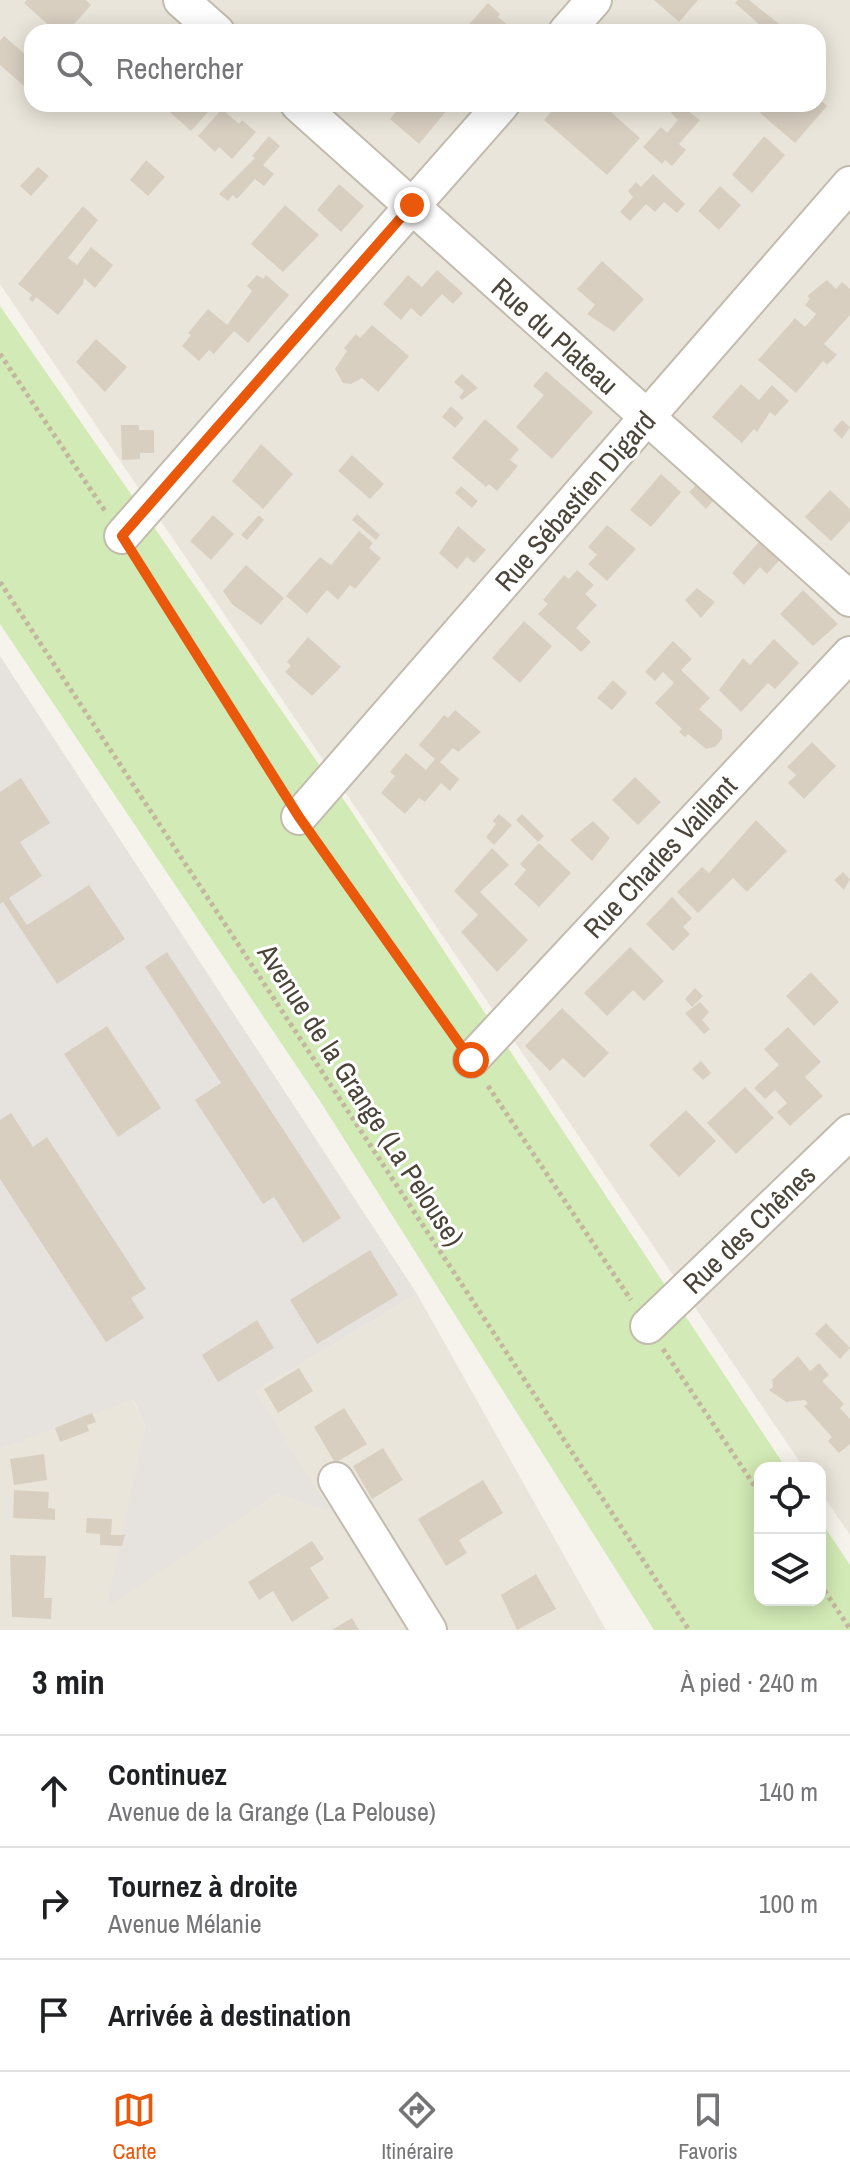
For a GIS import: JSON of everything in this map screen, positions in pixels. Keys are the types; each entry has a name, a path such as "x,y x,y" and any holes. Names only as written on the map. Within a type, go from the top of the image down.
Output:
{"street":[{"path":"181,0 208,24"},
{"path":"573,24 594,0"},
{"name":"Rue du Plateau","path":"307,112 850,599"},
{"path":"122,536 495,112"},
{"name":"Rue Sébastien Digard","path":"299,817 850,184"},
{"name":"Rue Charles Vaillant","path":"471,1060 850,654"},
{"name":"Rue des Chênes","path":"648,1326 850,1132"},
{"path":"336,1480 429,1630"}],"path":[{"path":"0,354 122,536 299,817 471,1060 754,1485"},
{"name":"Avenue de la Grange (La Pelouse)","path":"0,582 689,1630"},
{"path":"826,1593 850,1629"}],"shaded area":[{"path":"0,0 850,0 850,1535 826,1500 826,1462 800,1462 0,284"},
{"path":"0,656 417,1294 256,1391 309,1479 334,1512 277,1494 107,1607 145,1425 133,1399 0,1449"},
{"path":"417,1294 606,1630 0,1630 0,1449 132,1398 145,1425 108,1606 277,1494 333,1510 309,1480 256,1391"}],"green space":[{"path":"0,306 348,806 782,1462 754,1462 754,1606 826,1606 826,1529 850,1565 850,1630 654,1630 320,1101 0,624"}],"building":[{"path":"27,0 86,0 91,5 74,24 47,24 24,3"},
{"path":"654,0 698,0 679,22"},
{"path":"749,0 779,24 759,24 735,3"},
{"path":"488,3 506,24 469,24"},
{"path":"4,36 24,53 24,86 0,65 0,41"},
{"path":"170,112 208,112 191,131"},
{"path":"219,112 225,112 239,124 242,120 256,132 232,159 219,147 215,152 198,136"},
{"path":"396,112 445,112 419,144 390,119"},
{"path":"551,112 611,112 640,138 607,175 544,120"},
{"path":"690,112 700,120 679,144 686,150 672,166 665,160 662,164 643,147 661,127 667,133 678,120 671,113"},
{"path":"761,112 822,112 795,143"},
{"path":"269,136 280,146 263,165 274,174 264,186 255,179 237,199 233,195 228,201 219,194 255,158 252,156"},
{"path":"764,136 785,155 752,193 732,175"},
{"path":"146,160 165,177 148,196 130,180"},
{"path":"38,167 49,176 31,196 20,186"},
{"path":"653,174 685,204 677,213 664,202 655,212 646,204 630,221 620,212 633,197 628,191 636,182 641,187"},
{"path":"339,184 364,206 341,232 317,210"},
{"path":"720,186 741,205 719,230 698,211"},
{"path":"285,205 319,235 283,272 251,244"},
{"path":"83,206 98,220 68,258 77,265 91,247 113,265 95,288 84,278 83,284 58,315 36,297 33,302 29,299 32,295 18,284"},
{"path":"602,261 644,299 614,332 587,314 595,305 577,289"},
{"path":"437,270 463,293 453,304 442,294 421,317 411,308 401,320 383,304 408,275 422,287"},
{"path":"257,275 263,279 266,275 289,295 248,343 234,331 214,354 209,350 199,361 182,346 191,335 188,333 208,309 227,325 252,291 247,286"},
{"path":"827,280 836,289 842,282 850,289 850,315 824,344 837,355 827,365 823,361 796,393 758,360 795,318 805,327 816,314 805,305 810,299 807,296"},
{"path":"372,325 409,356 378,392 362,378 351,384 343,383 335,369 347,351 344,348 356,334 360,338"},
{"path":"96,339 127,367 105,392 76,362"},
{"path":"546,371 593,412 552,459 516,427 544,395 533,386"},
{"path":"462,374 478,388 462,400 459,397 464,391 454,382"},
{"path":"741,384 759,400 772,385 789,401 775,416 770,412 757,432 754,429 742,443 712,417"},
{"path":"451,406 464,418 455,428 442,417"},
{"path":"485,419 519,449 510,460 518,466 497,491 489,484 486,487 452,458"},
{"path":"842,420 850,427 842,439 833,430"},
{"path":"121,425 139,425 139,430 154,430 154,453 140,453 140,459 122,460"},
{"path":"261,444 293,474 263,509 232,481"},
{"path":"352,455 384,484 370,499 338,471"},
{"path":"661,474 681,492 651,527 630,510"},
{"path":"697,484 714,500 706,509 689,492"},
{"path":"461,486 478,501 472,508 455,493"},
{"path":"830,490 850,509 850,521 831,541 805,517"},
{"path":"357,514 380,535 376,540 352,520"},
{"path":"213,515 234,534 211,560 190,541"},
{"path":"259,515 264,520 247,540 241,535"},
{"path":"607,525 636,549 607,581 588,564 597,555 588,547"},
{"path":"458,526 486,550 474,563 467,557 457,569 439,553"},
{"path":"359,531 373,543 369,548 381,558 355,589 350,585 338,600 327,590 307,614 286,596 320,557 331,565"},
{"path":"763,537 783,556 767,574 760,567 744,585 732,573"},
{"path":"246,565 284,598 261,625 232,604 223,591"},
{"path":"577,570 594,585 585,594 597,605 576,628 591,642 581,652 538,614 548,604 543,600 564,575 569,579"},
{"path":"697,588 715,602 701,618 685,600"},
{"path":"803,590 838,624 813,646 780,614"},
{"path":"524,621 552,646 520,683 492,658"},
{"path":"308,637 341,667 312,696 285,672 291,666 287,662"},
{"path":"774,639 799,663 775,689 768,683 741,712 719,690 743,658 750,665"},
{"path":"673,641 692,659 681,670 710,698 699,709 722,730 722,739 715,747 706,749 688,734 685,737 679,732 682,729 655,703 674,683 663,672 655,681 645,672"},
{"path":"613,680 627,693 612,710 597,698"},
{"path":"455,710 481,732 458,752 453,748 440,762 459,779 450,791 441,783 425,802 419,798 405,814 381,793 395,776 390,772 406,753 426,770 435,759 419,745 444,715 448,718"},
{"path":"812,742 836,766 804,799 788,783 796,775 787,767"},
{"path":"635,777 661,802 638,825 612,800"},
{"path":"21,778 50,823 20,842 42,876 9,898 27,925 89,885 125,939 57,984 3,902 0,904 0,792"},
{"path":"499,814 512,825 494,845 486,837"},
{"path":"522,814 544,836 538,842 516,820"},
{"path":"756,820 787,851 747,892 733,878 698,913 677,892 702,867 709,873"},
{"path":"593,821 610,838 592,861 570,840"},
{"path":"539,843 571,873 539,907 514,884 526,870 520,864"},
{"path":"492,848 509,865 480,892 528,940 497,972 461,932 478,915 454,891"},
{"path":"843,872 850,879 844,890 834,880"},
{"path":"672,897 692,918 683,927 690,934 673,951 646,924"},
{"path":"630,947 664,981 644,1001 633,990 607,1016 584,993"},
{"path":"167,952 341,1218 303,1243 274,1197 263,1204 195,1100 221,1083 145,967"},
{"path":"811,972 839,1002 814,1026 786,996"},
{"path":"695,988 703,996 692,1007 685,999"},
{"path":"700,1002 709,1012 702,1020 710,1029 704,1034 685,1013"},
{"path":"562,1008 609,1053 584,1078 563,1058 550,1071 525,1046"},
{"path":"107,1026 161,1108 118,1137 64,1054"},
{"path":"788,1027 821,1062 805,1077 823,1096 790,1126 777,1112 787,1103 775,1090 765,1099 754,1088 779,1065 764,1049"},
{"path":"701,1061 711,1073 703,1080 692,1069"},
{"path":"745,1087 774,1118 736,1154 707,1123"},
{"path":"686,1110 716,1141 679,1177 649,1145"},
{"path":"11,1113 33,1147 47,1137 146,1289 131,1298 144,1318 106,1342 0,1179 0,1120"},
{"path":"370,1250 398,1295 317,1344 290,1300"},
{"path":"257,1320 274,1348 218,1382 202,1355"},
{"path":"826,1323 850,1348 840,1359 815,1334"},
{"path":"798,1356 810,1371 819,1363 829,1375 822,1381 844,1404 840,1408 850,1419 850,1444 839,1453 828,1441 832,1437 804,1406 808,1403 805,1400 786,1402 769,1390 773,1387 772,1380"},
{"path":"299,1368 313,1391 278,1413 264,1389"},
{"path":"344,1408 367,1444 335,1463 314,1427"},
{"path":"92,1413 96,1422 87,1425 89,1431 60,1442 55,1428"},
{"path":"383,1448 403,1480 372,1499 353,1466"},
{"path":"44,1454 47,1480 14,1485 10,1459"},
{"path":"483,1480 503,1513 459,1540 467,1553 446,1566 418,1519"},
{"path":"14,1490 49,1492 48,1508 55,1509 55,1520 13,1518"},
{"path":"87,1518 112,1519 111,1535 125,1535 122,1546 100,1545 100,1534 86,1533"},
{"path":"312,1541 324,1559 310,1568 329,1598 292,1622 273,1591 259,1600 248,1582"},
{"path":"10,1555 46,1556 44,1598 52,1598 51,1619 12,1617"},
{"path":"536,1574 556,1609 517,1630 501,1595"},
{"path":"352,1618 359,1630 332,1630"}],"route":[{"path":"412,205 122,536 299,817 471,1060"}]}
